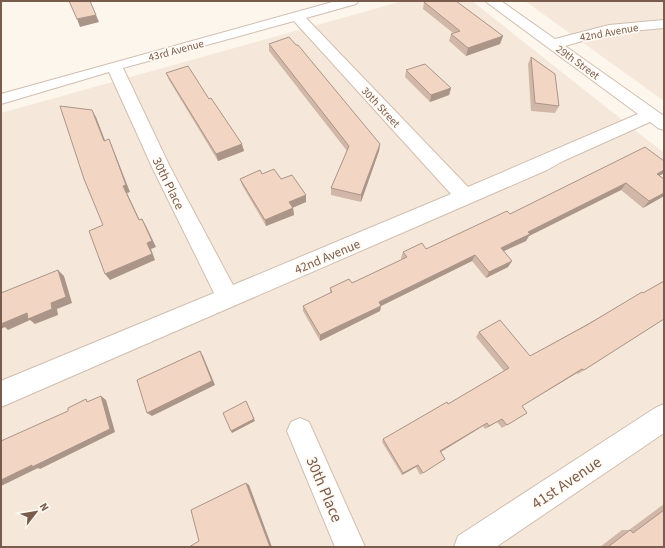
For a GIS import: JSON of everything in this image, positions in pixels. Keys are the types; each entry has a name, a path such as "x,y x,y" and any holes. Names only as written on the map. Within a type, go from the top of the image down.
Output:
{"street":[{"name":"43rd Avenue","path":"1,99 114,66 351,1"},
{"name":"29th Street","path":"492,1 658,120"},
{"name":"30th Street","path":"297,16 465,197"},
{"name":"42nd Avenue","path":"554,44 609,29 664,24"},
{"name":"30th Place","path":"114,66 161,167 228,298"},
{"name":"42nd Avenue","path":"1,394 465,197 658,120"},
{"name":"41st Avenue","path":"469,547 664,417"},
{"name":"30th Place","path":"300,432 350,547"}],"shaded area":[{"path":"403,1 472,1 664,153 664,547 1,547 1,113"},
{"path":"525,1 664,1 664,101"}],"building":[{"path":"69,1 90,1 96,15 77,19"},
{"path":"456,1 503,36 468,48 451,34 460,31 424,2"},
{"path":"289,37 296,45 298,45 380,144 361,195 331,188 349,146 269,44"},
{"path":"531,57 555,74 559,106 535,103"},
{"path":"425,64 451,88 431,95 406,70"},
{"path":"188,66 209,99 211,98 242,144 216,154 166,73"},
{"path":"60,106 92,110 104,141 109,139 126,185 123,186 139,220 142,219 152,241 147,243 152,254 105,274 89,231 103,225 84,179"},
{"path":"645,147 664,161 664,170 657,174 664,179 664,193 649,201 626,183 528,232 530,234 501,248 512,261 489,272 475,255 379,302 381,306 320,335 303,306 332,292 330,288 349,279 352,283 407,257 403,252 422,243 426,249 507,211 510,214"},
{"path":"274,169 281,179 292,175 306,195 289,202 293,208 265,220 240,179 260,170 262,174"},
{"path":"58,270 66,297 51,303 52,309 28,319 27,313 1,324 1,293"},
{"path":"664,281 664,319 584,370 582,369 522,406 527,413 507,425 502,419 489,426 487,423 440,451 445,459 423,473 418,465 403,473 383,439 447,402 448,404 509,368 479,332 500,320 530,356"},
{"path":"200,351 212,381 147,413 137,380"},
{"path":"101,396 110,429 32,467 32,465 1,480 1,441 68,411 68,408 86,399 87,402"},
{"path":"246,401 254,419 231,431 223,413"},
{"path":"246,483 270,547 189,547 199,541 191,510"},
{"path":"664,510 664,547 608,547 630,530 633,533"}]}
